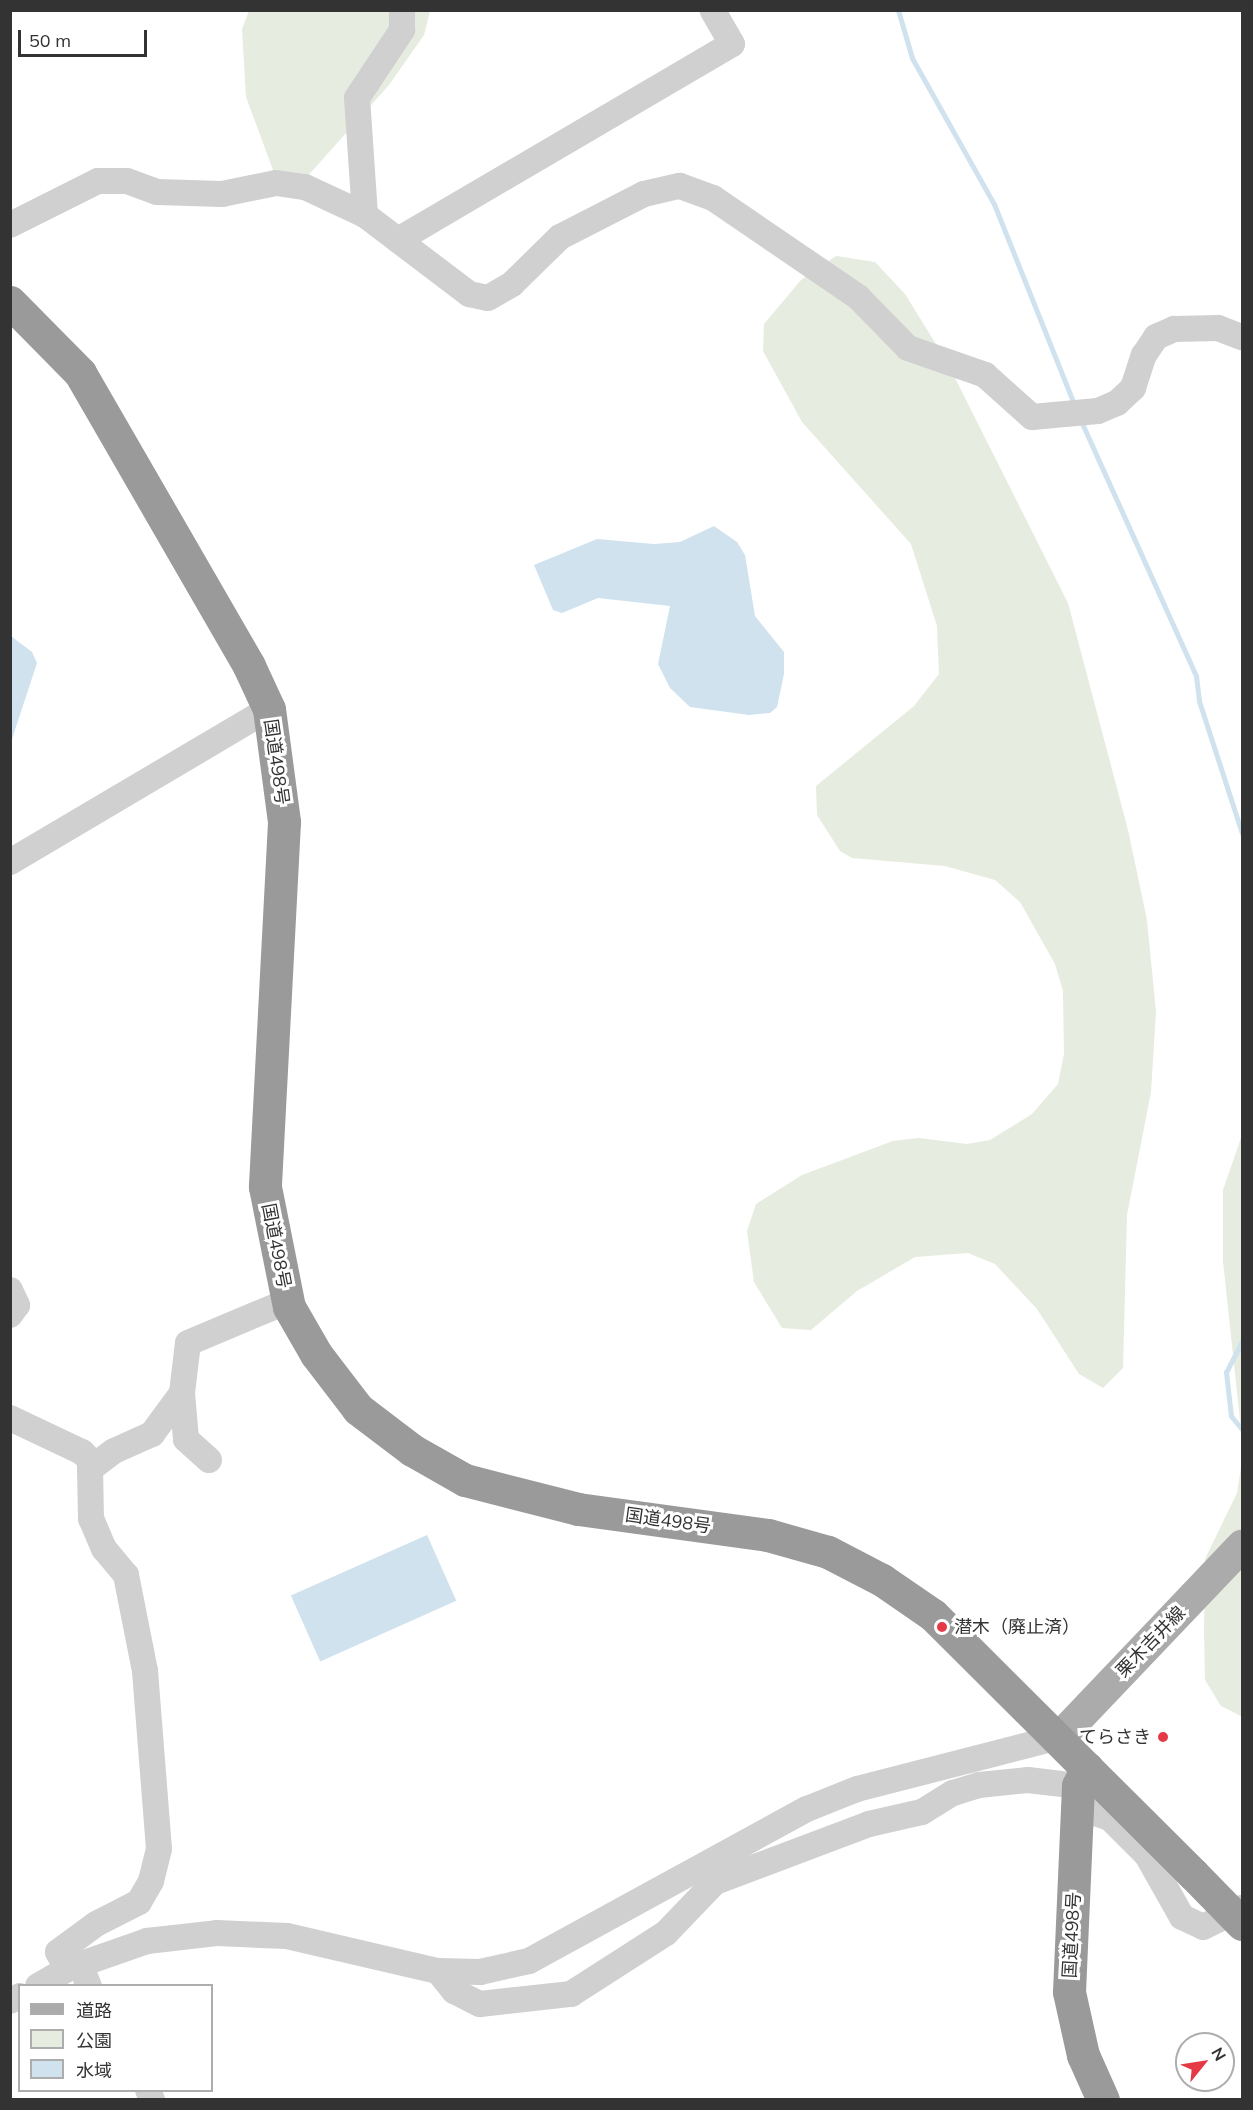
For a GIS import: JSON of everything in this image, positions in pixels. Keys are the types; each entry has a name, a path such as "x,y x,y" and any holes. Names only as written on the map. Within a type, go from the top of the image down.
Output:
{"highway":[{"name":"国道498号","path":"10,302 80,373 170,524 268,709 284,822 265,1187 288,1301 316,1354 358,1409 420,1455 465,1480 578,1509 768,1535 828,1552 882,1580 933,1615 1060,1737 1081,1787 1069,1992 1083,2055 1103,2100"},
{"name":"国道498号","path":"1081,1787 1193,1874 1242,1924"}],"main road":[{"name":"栗木吉井線","path":"1060,1737 1242,1546"}],"street":[{"path":"365,214 357,98 402,30 402,10"},
{"path":"398,240 732,44 712,10"},
{"path":"10,225 98,181 127,181 157,192 222,194 276,183 305,187 365,214 469,294 489,298 512,284 560,237 644,194 680,186 713,198 858,297 908,348 985,375 1032,417 1098,411 1133,388 1144,355 1156,337 1196,326 1242,337"},
{"path":"10,862 268,709"},
{"path":"10,1290 17,1305 10,1315"},
{"path":"209,1460 186,1439 182,1394 188,1343 288,1301"},
{"path":"79,1973 58,1952 96,1924 139,1902 151,1881 159,1849 145,1671 126,1575 104,1549 91,1519 90,1469 152,1434 182,1394"},
{"path":"10,1418 82,1452 95,1465"},
{"path":"438,1971 454,1991 480,2004 571,1994 666,1933 708,1876 807,1809 857,1789 1060,1737"},
{"path":"44,1984 79,1973 147,1941 217,1933 287,1936 438,1971 480,1972 529,1961 708,1876 869,1824 922,1812 953,1793 979,1785 1028,1780 1081,1787 1147,1855 1182,1917 1203,1927 1242,1908"}],"green space":[{"path":"249,11 430,11 424,35 389,85 305,179 276,178 246,97 242,29"},
{"path":"836,256 875,262 905,294 947,362 1068,603 1128,830 1147,920 1156,1012 1151,1092 1127,1215 1123,1368 1103,1388 1079,1374 1037,1309 995,1264 968,1253 915,1257 857,1291 811,1330 782,1328 754,1282 747,1231 756,1204 802,1175 893,1141 919,1138 967,1144 990,1140 1032,1114 1058,1084 1064,1054 1063,991 1055,964 1020,902 995,880 945,866 852,858 840,851 817,815 816,786 914,706 939,674 937,626 911,544 802,422 763,351 764,324 801,280"},
{"path":"1242,1135 1242,1439 1223,1261 1223,1190"},
{"path":"1242,1461 1241,1716 1221,1706 1205,1680 1204,1631 1205,1559 1237,1493"}],"water":[{"path":"714,526 737,542 745,555 755,616 784,652 784,674 777,707 770,713 749,715 690,707 670,688 658,664 670,606 598,598 562,613 553,610 534,565 597,539 654,544 680,542"},
{"path":"11,636 32,652 37,663 11,742"},
{"path":"427,1535 456,1601 320,1661 291,1596"}],"waterway":[{"path":"898,10 912,58 994,204 1075,407"},
{"path":"1081,421 1196,676 1199,701 1242,833"},
{"path":"1242,1341 1226,1372 1231,1416 1242,1429"}],"place":[{"name":"潜木（廃止済）","path":"942,1627"},
{"name":"てらさき","path":"1163,1737"}]}
